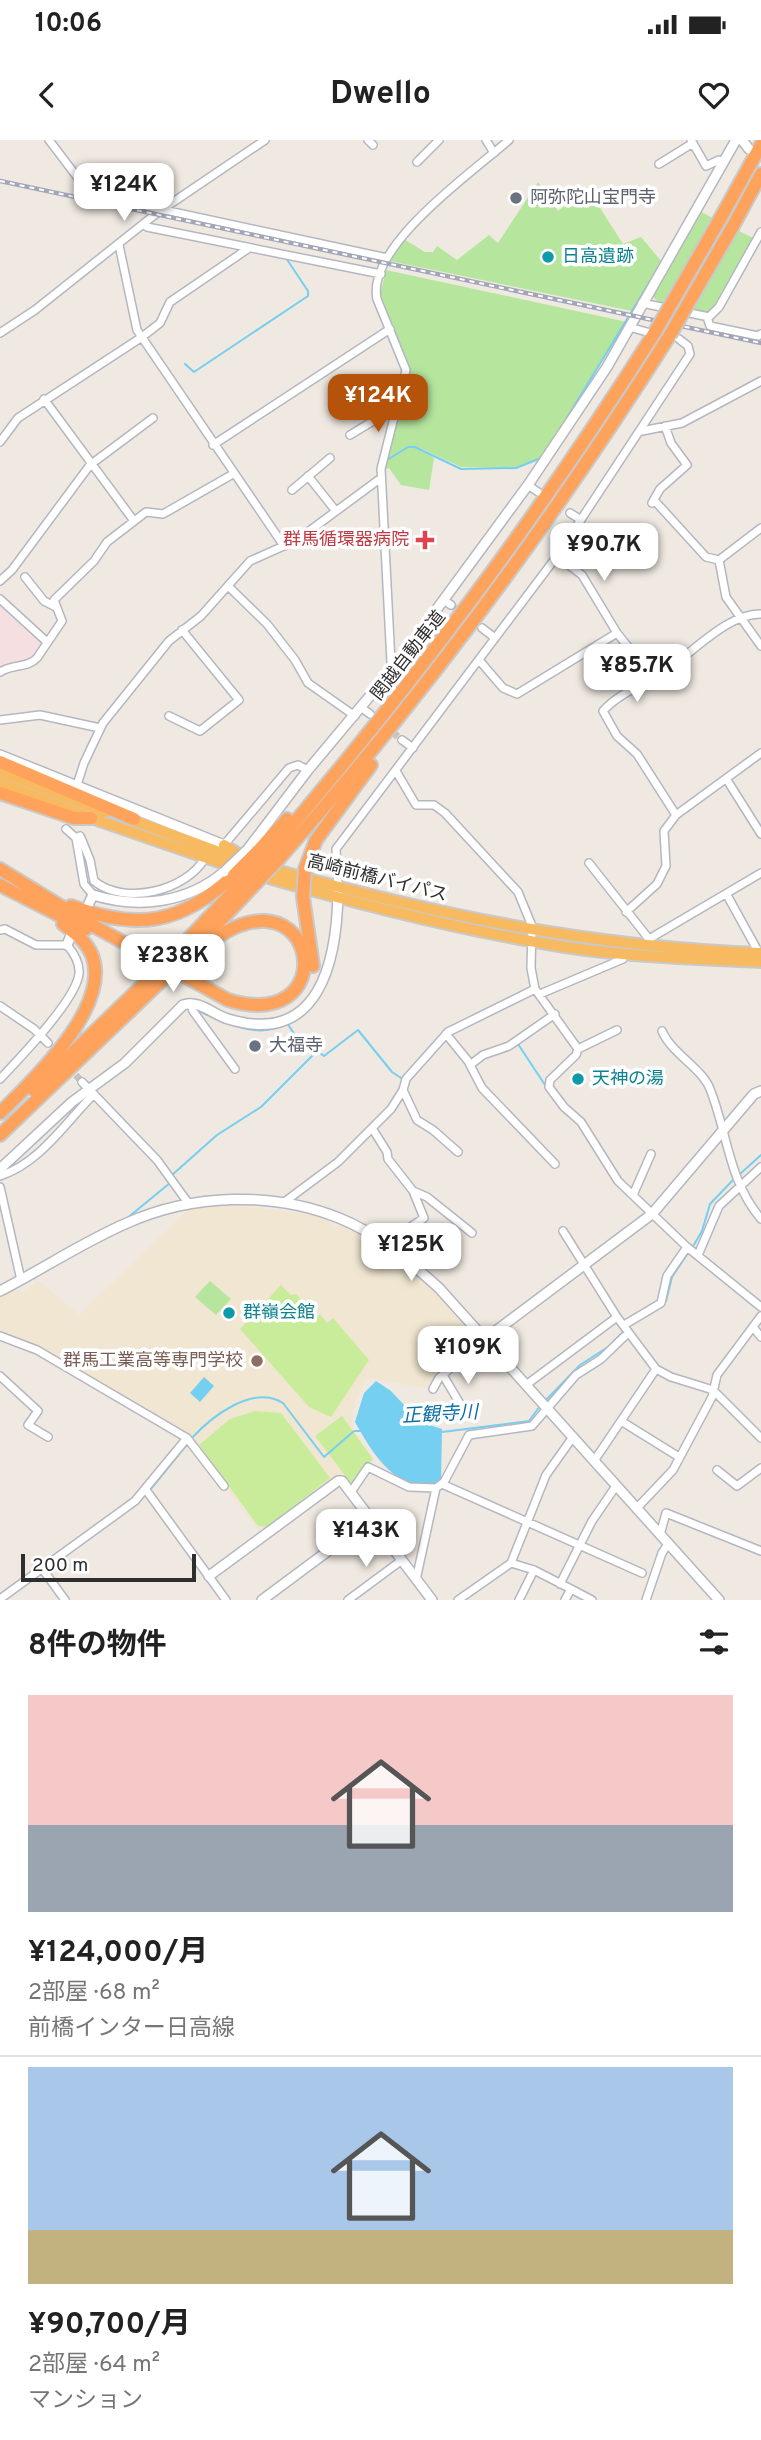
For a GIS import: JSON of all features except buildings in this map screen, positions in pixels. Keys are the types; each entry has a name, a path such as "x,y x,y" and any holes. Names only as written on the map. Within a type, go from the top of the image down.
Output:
{"highway":[{"name":"関越自動車道","path":"263,857 326,776 364,741 512,548 579,451 720,219 755,147"},
{"name":"関越自動車道","path":"0,1135 94,1048 183,957 240,877 351,778 457,646 675,337 761,174"},
{"path":"0,885 214,1002 239,1011 261,1014 292,1003 310,979 313,960 303,897 305,869 314,843 428,692 457,646"},
{"path":"3,767 134,820"},
{"name":"高崎前橋バイパス","path":"0,783 205,858 338,893 623,954 760,956"},
{"path":"0,793 74,818 91,818"},
{"name":"高崎前橋バイパス","path":"134,820 220,854 263,857 338,893"},
{"path":"224,845 263,857"},
{"path":"54,900 109,918 157,920 194,906 240,877 263,857"},
{"path":"0,869 90,924 213,993 242,1004 268,1006 286,999 298,986 305,963 303,949 294,934 284,926 267,920 232,927 183,957"},
{"path":"0,1113 63,1044 82,1014 93,988 94,963 88,948 79,936 43,909"},
{"name":"高崎前橋バイパス","path":"532,935 648,943 760,956"},
{"name":"関越自動車道","path":"0,1121 156,984"}],"street":[{"path":"61,140 51,143 88,193 387,258"},
{"path":"0,333 35,310 165,208 265,140"},
{"path":"417,162 439,140"},
{"path":"486,140 495,153"},
{"path":"395,666 391,662 381,478 383,457 406,370 376,296 387,258 400,238 442,195 509,140"},
{"path":"263,857 308,770 355,716 366,711 395,666 448,603 528,485 629,327 736,140"},
{"path":"742,140 755,147"},
{"path":"659,164 692,142 706,166 719,160 724,162"},
{"path":"144,224 147,227 381,274"},
{"path":"707,317 719,307 761,232"},
{"path":"119,245 134,320 142,337 284,546"},
{"path":"0,443 18,418 142,337 160,323 170,302 249,248"},
{"path":"642,303 707,317"},
{"path":"707,317 710,326 758,337 761,334"},
{"path":"629,327 651,332"},
{"path":"214,445 390,329"},
{"path":"190,1003 226,1019 261,1024 282,1021 299,1011 320,988 328,971 338,933 335,849 397,771 557,556 642,431 690,354 688,346 675,337"},
{"path":"642,431 682,423 761,381"},
{"path":"44,399 90,465 134,521"},
{"path":"350,435 398,406"},
{"path":"0,581 12,570 90,465 153,418"},
{"path":"665,426 671,443 687,465 660,489 653,501 706,557 719,560"},
{"path":"292,490 330,458"},
{"path":"54,606 56,598 94,561 103,545 134,521 149,511 163,514 233,474"},
{"path":"308,476 335,510"},
{"path":"77,785 100,728 166,645 201,616 250,561 297,540 381,478"},
{"path":"528,485 538,492"},
{"path":"570,513 580,520"},
{"path":"719,560 761,528"},
{"path":"557,556 582,575 617,633 653,678"},
{"path":"719,560 725,595 761,646"},
{"path":"0,672 8,667 32,663 62,620 54,606 47,603 25,577"},
{"path":"228,586 259,615 298,664 308,683 355,716"},
{"path":"0,599 47,642"},
{"path":"676,814 637,754 621,740 603,713 605,708 673,666 700,642 748,614 761,614"},
{"path":"482,628 495,638"},
{"path":"169,716 200,731 239,700 182,630"},
{"path":"480,660 503,688 517,694 617,633"},
{"path":"0,720 40,715 100,728"},
{"path":"402,740 413,748"},
{"path":"626,912 652,890 661,875 666,859 664,831 676,814 727,780 761,753"},
{"path":"0,755 224,845 289,768 299,765 308,770"},
{"path":"397,771 416,804 436,806 467,833 520,896 532,935 531,968 538,992 578,1049"},
{"path":"727,780 761,834"},
{"path":"66,829 76,838 81,838 95,883 137,897 173,885 189,876 205,858"},
{"path":"76,838 84,884 91,899 187,895 240,877"},
{"path":"589,863 648,943 761,873"},
{"path":"727,895 760,956"},
{"path":"0,930 5,929 36,945 67,945"},
{"path":"67,945 71,935"},
{"path":"0,1079 40,1034 78,980 78,962 67,945"},
{"path":"283,1203 338,1162 391,1109 403,1090 405,1079 446,1034 538,992 589,976 623,959 623,954"},
{"path":"190,1003 235,1069"},
{"path":"0,1169 125,1063 180,1008 190,1003"},
{"path":"0,1006 40,1034 48,1044"},
{"path":"470,1065 483,1055 509,1046 555,1014"},
{"path":"617,1030 578,1049 576,1055 550,1080 550,1087 564,1107 580,1122 610,1173 687,1247 761,1307"},
{"path":"662,1031 674,1051 709,1086 739,1188 761,1219"},
{"path":"446,1034 470,1065 482,1088 555,1164"},
{"path":"82,1082 157,1160 189,1204"},
{"path":"403,1090 417,1120 443,1137 458,1152"},
{"path":"433,1389 443,1375 485,1339 652,1214 721,1130 754,1094 761,1091"},
{"path":"0,1176 16,1168 54,1140 91,1092"},
{"path":"372,1128 387,1152 388,1159 413,1191 424,1218 386,1244"},
{"path":"633,1195 651,1154"},
{"path":"698,1255 719,1206 761,1167"},
{"path":"0,1187 21,1280"},
{"path":"413,1191 427,1197 472,1233"},
{"path":"0,1290 126,1223 189,1204 212,1200 283,1203 339,1218 386,1244 439,1288 719,1600"},
{"path":"563,1231 617,1317 656,1369 671,1377 713,1390 761,1438"},
{"path":"624,1325 661,1303 667,1276 687,1247"},
{"path":"637,1508 673,1470 713,1390 717,1375 761,1316"},
{"path":"526,1385 617,1317"},
{"path":"753,1327 761,1337"},
{"path":"416,1580 439,1486 468,1435 527,1427 547,1409 576,1375 601,1359 628,1333"},
{"path":"0,1336 37,1350 187,1438 224,1486"},
{"path":"594,1461 656,1369"},
{"path":"443,1375 466,1414"},
{"path":"0,1376 38,1411 29,1425 48,1437"},
{"path":"621,1421 679,1457"},
{"path":"458,1600 511,1563 546,1475 573,1437"},
{"path":"0,1600 146,1490 187,1438"},
{"path":"351,1492 368,1467 409,1487 439,1486 527,1521 642,1573"},
{"path":"717,1470 737,1486 761,1468"},
{"path":"209,1576 338,1481 342,1481 432,1600"},
{"path":"561,1584 617,1486"},
{"path":"146,1490 226,1600"},
{"path":"660,1535 666,1513 761,1551"},
{"path":"262,1600 371,1519"},
{"path":"646,1600 662,1553 668,1544"},
{"path":"348,1600 402,1560"},
{"path":"511,1563 534,1570 592,1600"},
{"path":"41,1567 65,1600"},
{"path":"519,1600 534,1570"},
{"path":"565,1600 570,1589"}],"shaded area":[{"path":"0,604 43,644 28,662 13,663 0,670"},
{"name":"群馬工業高等専門学校","path":"233,1204 306,1214 328,1220 334,1229 343,1225 422,1279 478,1340 424,1388 370,1378 366,1381 356,1399 352,1417 353,1429 373,1459 353,1486 344,1475 337,1478 261,1534 184,1431 0,1333 0,1294 16,1289 20,1293 35,1283 32,1275 79,1315 190,1208"}],"green space":[{"path":"538,182 558,211 588,189 623,244 641,237 662,262 632,311 390,261 402,238 425,252 433,252 437,246 457,260 489,235 498,243"},
{"path":"701,212 753,238 717,303 706,314 660,305 652,295"},
{"path":"386,270 627,322 543,457 516,468 461,467 418,447 434,458 429,490 401,485 389,468 385,470 384,460 409,376 407,360 380,295"},
{"path":"210,1281 231,1299 216,1315 195,1297"},
{"path":"281,1285 291,1295 296,1294 317,1317 320,1314 327,1323 333,1318 369,1360 331,1417 309,1407 240,1329"},
{"path":"255,1411 281,1413 330,1478 267,1527 258,1526 199,1445 230,1419"},
{"path":"342,1416 373,1459 353,1486 315,1436"}],"water":[{"path":"204,1377 214,1386 200,1402 190,1393"},
{"path":"376,1381 391,1391 420,1422 442,1429 441,1482 426,1485 400,1478 389,1470 370,1447 355,1422 364,1393"}],"waterway":[{"path":"565,421 666,255"},
{"path":"185,364 194,372 308,296 308,291 286,258"},
{"path":"387,460 408,447 415,447 461,469 516,468 541,458"},
{"path":"201,1012 221,1021 255,1030 277,1028 287,1023 295,1035 324,1056 358,1030 392,1072 401,1078"},
{"path":"518,1044 545,1085"},
{"path":"172,1175 217,1135 261,1107 315,1053"},
{"name":"正観寺川","path":"740,1174 761,1155"},
{"name":"正観寺川","path":"692,1248 702,1231 710,1204 733,1180"},
{"path":"126,1219 170,1183"},
{"name":"正観寺川","path":"648,1315 666,1301 672,1277 688,1253"},
{"name":"正観寺川","path":"544,1402 580,1365 608,1347 623,1332"},
{"name":"正観寺川","path":"192,1438 233,1405 259,1398 271,1398 283,1403 324,1457 354,1431 360,1431"},
{"name":"正観寺川","path":"442,1432 529,1421 540,1406"},
{"name":"正観寺川","path":"150,1490 188,1443"}],"tunnel":[{"path":"451,605 482,628"},
{"path":"376,719 402,740"},
{"path":"69,1067 82,1082"}],"railway":[{"path":"0,181 761,343"}],"place":[{"name":"阿弥陀山宝門寺","path":"516,198"},
{"name":"日高遺跡","path":"548,257"},
{"name":"群馬循環器病院","path":"425,540"},
{"name":"大福寺","path":"255,1046"},
{"name":"天神の湯","path":"578,1079"},
{"name":"群嶺会館","path":"229,1313"},
{"name":"群馬工業高等専門学校","path":"257,1361"}]}
